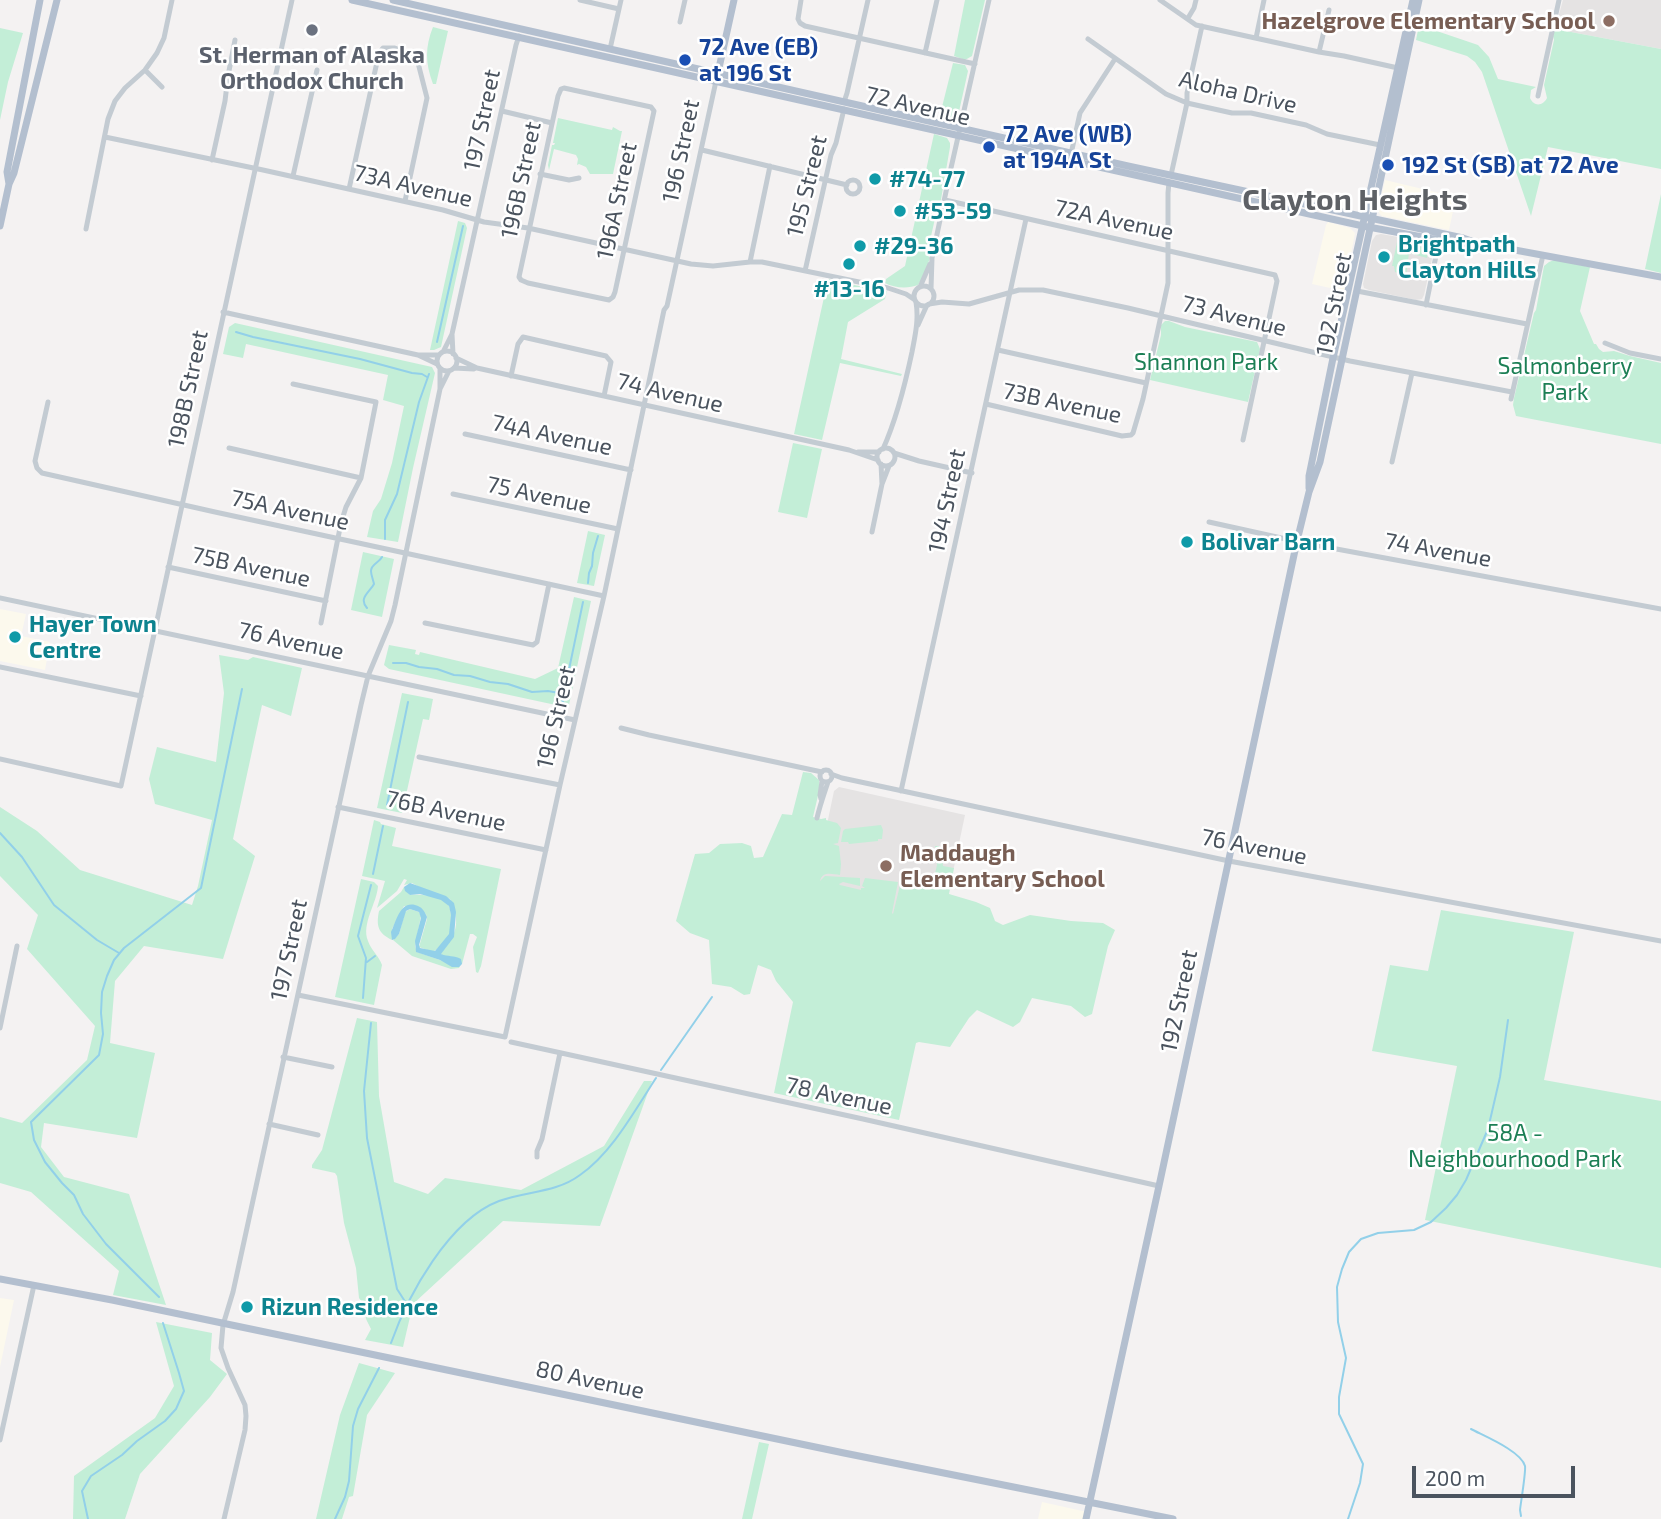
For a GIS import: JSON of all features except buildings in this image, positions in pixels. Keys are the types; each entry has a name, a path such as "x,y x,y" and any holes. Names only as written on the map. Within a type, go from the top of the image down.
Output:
{"main road":[{"path":"9,184 7,172 40,0"},
{"path":"0,226 57,0"},
{"name":"72 Avenue","path":"352,0 844,106"},
{"name":"72 Avenue","path":"393,0 610,49 796,98 808,98 960,132 1108,169 1121,168 1367,223 1463,238 1477,243 1661,278"},
{"name":"196 Street","path":"717,77 734,0"},
{"name":"192 Street","path":"1086,1519 1297,541 1309,492 1320,462 1357,291 1380,145 1413,0"},
{"name":"192 Street","path":"1309,492 1309,476 1333,358 1419,0"},
{"path":"519,36 524,33 553,39 564,38"},
{"path":"555,44 602,51 610,49"},
{"name":"72 Avenue","path":"960,132 1071,154 1170,179 1240,191 1439,241 1477,243"},
{"name":"80 Avenue","path":"0,1279 1173,1519"}],"street":[{"path":"86,229 108,119 125,88 145,70 158,53 172,0"},
{"name":"198B Street","path":"0,760 121,786 292,0"},
{"path":"580,0 619,9"},
{"path":"610,49 621,0"},
{"path":"680,22 685,0"},
{"path":"801,0 797,16 799,22 805,26 975,64"},
{"name":"195 Street","path":"805,271 868,0"},
{"path":"925,53 937,0"},
{"path":"882,484 879,462 881,451 893,427 917,328 933,300 932,258 989,0"},
{"path":"1160,0 1202,26 1398,68"},
{"path":"1188,19 1196,0"},
{"path":"1256,38 1264,0"},
{"path":"1538,96 1559,0"},
{"path":"1319,52 1329,10"},
{"path":"998,350 1146,383 1168,283 1170,179 1202,26"},
{"name":"197 Street","path":"454,356 453,334 519,36"},
{"name":"Aloha Drive","path":"1088,39 1166,94 1187,103 1232,113 1251,113 1380,145"},
{"path":"212,160 235,40"},
{"path":"349,189 379,56 382,49 389,47 416,55 427,101 405,201"},
{"path":"1071,154 1081,110 1115,59"},
{"path":"293,176 317,69"},
{"path":"145,70 162,88"},
{"name":"196 Street","path":"298,995 505,1037 717,77"},
{"name":"196B Street","path":"611,299 528,283 520,279 519,272 540,174 561,89 587,92 651,107 653,110"},
{"name":"196A Street","path":"611,299 615,292 653,110"},
{"path":"502,111 552,122"},
{"name":"73A Avenue","path":"105,138 293,176 491,223 528,228 677,261 713,266 750,262"},
{"path":"702,150 847,186"},
{"path":"770,166 750,262 770,263 888,288 904,290 926,286 948,303"},
{"path":"540,174 569,180 579,178"},
{"name":"72A Avenue","path":"944,200 1275,275 1277,281 1264,341"},
{"name":"194 Street","path":"901,791 1026,219"},
{"path":"1426,305 1439,241"},
{"path":"1511,399 1543,255"},
{"path":"917,328 914,294 932,258"},
{"path":"888,288 906,294 922,306 928,305"},
{"name":"73 Avenue","path":"928,305 970,304 1019,290 1043,290 1342,360 1512,392"},
{"path":"1357,291 1527,324"},
{"path":"223,312 418,355 449,352 456,363 451,369 418,355"},
{"name":"197 Street","path":"441,354 453,334"},
{"path":"511,376 518,344 523,337 609,357 611,362 604,396"},
{"path":"1244,440 1264,341"},
{"path":"1605,343 1630,353 1661,359"},
{"path":"439,366 437,359 441,354"},
{"name":"74 Avenue","path":"454,356 477,368 856,452 879,462 892,463"},
{"name":"197 Street","path":"225,1519 246,1416 244,1400 222,1352 223,1325 233,1292 368,676 391,621 440,389 439,366"},
{"name":"74 Avenue","path":"451,369 477,368"},
{"name":"197 Street","path":"440,389 451,369"},
{"path":"1392,462 1412,373"},
{"name":"73B Avenue","path":"986,404 1122,436 1131,435 1146,383"},
{"path":"293,384 376,402 361,478 343,515 321,624"},
{"name":"75A Avenue","path":"48,402 35,463 38,470 45,474 604,596"},
{"path":"872,532 882,484 892,463 893,427"},
{"name":"74A Avenue","path":"465,434 631,470"},
{"path":"229,448 361,478"},
{"name":"74 Avenue","path":"856,452 893,452"},
{"path":"893,452 972,473"},
{"path":"892,463 919,461"},
{"name":"75 Avenue","path":"453,494 618,529"},
{"name":"74 Avenue","path":"1209,522 1661,609"},
{"name":"75B Avenue","path":"168,567 326,601"},
{"path":"425,623 534,645 537,642 549,584"},
{"name":"76 Avenue","path":"0,598 575,720"},
{"path":"0,667 141,696"},
{"name":"76 Avenue","path":"621,728 811,771 826,777 842,778 1229,861 1661,941"},
{"path":"419,757 560,785"},
{"path":"817,818 824,796 826,777"},
{"name":"76B Avenue","path":"338,807 546,850"},
{"path":"0,1028 17,946"},
{"name":"78 Avenue","path":"511,1042 1159,1186"},
{"path":"537,1157 560,1054"},
{"path":"283,1056 332,1067"},
{"path":"269,1124 318,1135"},
{"path":"0,1440 34,1285"}],"shaded area":[{"name":"Hazelgrove Elementary School","path":"1563,0 1661,0 1661,49 1555,29"},
{"path":"1385,180 1456,197 1449,230 1382,216 1379,208"},
{"path":"1328,222 1350,228 1355,233 1344,291 1312,284"},
{"path":"1376,235 1427,242 1433,246 1422,299 1416,300 1364,288 1372,241"},
{"name":"Hayer Town Centre","path":"0,609 26,614 21,636 50,642 45,670 0,661"},
{"name":"Maddaugh Elementary School","path":"839,787 965,815 937,948 807,920 834,791"},
{"path":"0,1298 14,1300 0,1367"},
{"path":"1042,1502 1087,1512 1086,1519 1038,1519"}],"green space":[{"path":"965,0 985,0 972,56 965,60 954,56"},
{"path":"1419,25 1478,45 1489,57 1498,79 1536,87 1531,90 1530,98 1538,104 1547,98 1544,85 1555,29 1661,49 1661,169 1548,147 1531,216 1482,72 1467,56 1416,40"},
{"path":"433,27 448,31 436,84 433,84 427,62 428,41"},
{"path":"0,28 23,33 0,120"},
{"path":"953,63 965,65 968,71 958,116 947,121 939,119"},
{"path":"558,118 612,130 613,127 622,131 613,174 590,174 586,167 577,165 576,155 554,149 549,170"},
{"path":"934,134 947,138 950,147 939,211 927,254 930,258 918,285 893,286 885,283 886,279 905,266"},
{"path":"1661,194 1661,273 1645,269"},
{"path":"458,221 465,223 467,228 441,347 430,350"},
{"path":"1397,242 1428,250 1427,258 1409,253 1406,276 1395,272 1392,266"},
{"name":"Salmonberry Park","path":"1554,260 1590,267 1580,311 1594,344 1599,349 1661,363 1661,444 1516,416 1514,398 1544,266"},
{"path":"828,279 887,291 885,299 848,322 841,359 902,374 901,376 840,363 822,440 794,434"},
{"name":"Shannon Park","path":"1165,321 1257,342 1260,349 1248,402 1150,380 1161,325"},
{"path":"235,323 432,367 435,373 398,542 367,537 373,511 381,499 392,463 404,406 383,400 388,375 246,344 243,358 223,354 229,327"},
{"path":"793,443 822,449 807,518 778,512"},
{"path":"588,531 605,535 594,586 577,583"},
{"path":"363,552 394,559 382,617 351,610"},
{"path":"574,597 591,601 569,705 565,707 389,669 384,665 389,645 416,650 415,654 419,655 420,652 535,679 558,668"},
{"path":"219,655 248,660 253,657 302,668 291,716 262,705 233,839 255,856 223,959 144,946 115,981 110,1043 155,1053 137,1138 44,1123 41,1147 64,1177 129,1194 166,1305 113,1295 119,1271 31,1192 0,1183 0,1117 22,1123 87,1060 95,1026 27,949 38,915 0,876 0,807 37,831 80,870 192,905 212,820 155,804 149,779 157,747 216,762 224,693"},
{"path":"402,693 433,699 429,720 423,719 402,813 377,808"},
{"path":"803,772 811,773 819,780 820,787 813,817 826,818 841,828 838,843 833,844 839,846 840,875 825,874 820,881 825,876 860,878 860,886 843,882 839,884 861,890 865,888 862,886 865,878 898,882 893,914 902,877 918,875 934,878 937,865 935,846 939,846 943,866 954,868 949,894 990,908 995,921 1003,925 1030,915 1103,923 1115,930 1108,946 1092,1014 1085,1017 1071,1006 1032,998 1020,1022 1013,1027 977,1010 950,1047 916,1043 899,1120 774,1093 793,1002 776,981 771,970 758,965 750,994 744,995 731,987 712,984 709,940 690,933 676,921 695,854 709,853 720,844 742,843 751,846 754,858 763,857 782,814 792,815"},
{"path":"374,820 396,828 392,846 501,869 478,973 473,947 477,937 473,934 470,934 462,964 440,954 456,928 450,899 412,883 404,885 407,880 404,879 397,891 377,908 385,881 362,876"},
{"path":"881,825 882,839 878,841 849,844 841,842 845,829"},
{"path":"361,879 374,882 378,886 366,928 369,944 382,965 374,1005 335,997"},
{"path":"404,887 410,895 434,897 444,900 449,906 449,936 433,952 419,947 426,914 404,906 392,929 392,940 379,928 379,911"},
{"path":"410,909 419,912 421,916 415,946 417,952 455,967 461,964 459,968 451,969 412,956 393,940 399,934 405,912"},
{"name":"58A - Neighbourhood Park","path":"1441,910 1574,932 1544,1080 1661,1101 1661,1268 1425,1220 1457,1066 1372,1051 1390,965 1428,971"},
{"path":"357,1018 377,1022 379,1096 394,1182 428,1194 445,1178 521,1190 604,1146 644,1081 652,1081 600,1226 503,1221 413,1304 403,1347 365,1340 371,1329 364,1305 359,1298 356,1268 344,1223 337,1176 335,1173 312,1168 322,1150"},
{"path":"156,1322 212,1333 210,1360 227,1374 210,1397 140,1474 125,1519 73,1519 74,1476 155,1418 174,1386"},
{"path":"359,1363 395,1373 367,1415 353,1496 349,1497 342,1519 316,1519 340,1415"},
{"path":"759,1442 769,1444 752,1519 742,1519"}],"water":[{"path":"410,883 446,896 454,903 454,937 441,954 461,959 462,964 459,967 452,967 416,952 415,941 421,918 419,912 410,909 406,911 399,934 392,940 391,932 397,918 402,909 410,905 421,908 427,917 420,948 435,951 449,934 449,906 441,900 420,894 410,895 404,887"}],"waterway":[{"path":"437,342 463,226"},
{"path":"236,332 360,359 427,377"},
{"path":"385,539 385,520 397,494 419,402 429,374"},
{"path":"588,583 598,536"},
{"path":"367,608 364,598 374,584 371,569 382,557"},
{"path":"559,693 566,684 583,602"},
{"path":"393,663 437,669 454,675 508,684 532,692 559,693"},
{"path":"159,1297 106,1244 83,1214 74,1195 45,1162 34,1140 31,1122 99,1055 103,1034 102,992 114,960 124,948 201,888 242,689"},
{"path":"559,694 564,704"},
{"path":"387,805 408,702"},
{"path":"373,874 383,826"},
{"path":"0,833 22,857 54,905 97,940 119,953"},
{"path":"363,998 366,958 358,936 371,885"},
{"path":"367,962 375,956"},
{"path":"661,1070 712,997"},
{"path":"1348,1519 1360,1483 1363,1464 1339,1414 1339,1397 1346,1358 1338,1322 1337,1287 1342,1269 1349,1252 1361,1239 1378,1233 1414,1230 1431,1222 1457,1195 1488,1129 1500,1077 1508,1020"},
{"path":"371,1023 364,1091 367,1138 397,1289 406,1303"},
{"path":"391,1343 419,1282 463,1224 499,1201 561,1185 592,1166 613,1143 656,1078"},
{"path":"88,1519 82,1491 91,1476 165,1421 176,1409 184,1391 163,1323"},
{"path":"335,1519 349,1481 353,1426 358,1409 379,1368"},
{"path":"1471,1429 1501,1444 1522,1460 1525,1469 1521,1516"}],"place":[{"name":"Hazelgrove Elementary School","path":"1609,21"},
{"name":"St. Herman of Alaska Orthodox Church","path":"312,30"},
{"name":"72 Ave (EB) at 196 St","path":"685,60"},
{"name":"72 Ave (WB) at 194A St","path":"989,147"},
{"name":"192 St (SB) at 72 Ave","path":"1388,165"},
{"name":"#74-77","path":"875,179"},
{"name":"#53-59","path":"900,211"},
{"name":"#29-36","path":"860,246"},
{"name":"Brightpath Clayton Hills","path":"1384,257"},
{"name":"#13-16","path":"849,264"},
{"name":"Bolivar Barn","path":"1187,542"},
{"name":"Hayer Town Centre","path":"15,637"},
{"name":"Maddaugh Elementary School","path":"886,866"},
{"name":"Rizun Residence","path":"247,1307"}],"district":[{"name":"Clayton Heights","path":"1355,200"}]}
